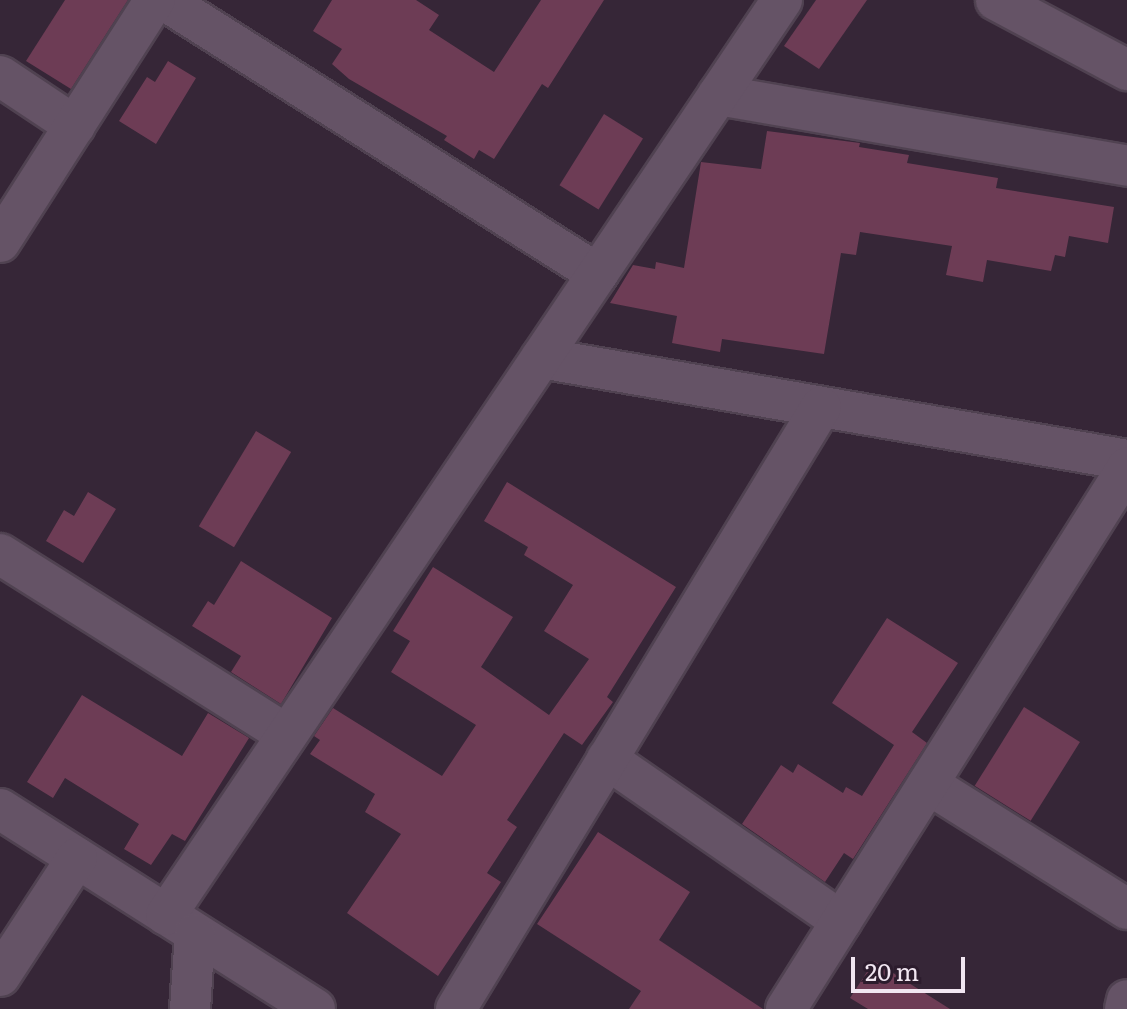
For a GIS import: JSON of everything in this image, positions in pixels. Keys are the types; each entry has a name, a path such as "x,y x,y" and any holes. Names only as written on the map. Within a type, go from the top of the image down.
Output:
{"street":[{"path":"0,242 155,0"},
{"path":"164,0 598,274"},
{"path":"190,1009 181,924 287,735 782,0"},
{"path":"996,0 1127,70"},
{"path":"0,76 75,126"},
{"path":"718,95 1127,166"},
{"path":"541,358 1127,460"},
{"path":"456,1009 821,407"},
{"path":"786,1009 1127,468"},
{"path":"0,554 287,735"},
{"path":"607,759 841,921"},
{"path":"928,784 1127,909"},
{"path":"0,809 315,1009"},
{"path":"0,976 77,858"},
{"path":"1125,1009 1127,1000"}],"building":[{"path":"65,0 128,0 71,89 26,61"},
{"path":"332,0 416,0 439,15 429,30 494,72 541,0 604,0 548,88 542,84 494,159 479,150 474,159 444,140 447,136 349,79 332,64 342,49 313,31"},
{"path":"816,0 867,0 819,69 784,46"},
{"path":"168,61 196,78 156,144 119,121 147,77 155,82"},
{"path":"604,114 643,138 598,210 559,185"},
{"path":"767,131 860,143 859,147 909,155 907,163 998,178 996,188 1114,207 1108,243 1069,236 1065,257 1055,255 1051,271 987,260 983,282 946,275 952,246 860,232 856,255 841,253 824,354 722,339 720,352 672,343 677,316 610,303 633,265 655,269 656,262 684,268 701,162 761,169"},
{"path":"256,431 291,452 234,547 199,526"},
{"path":"507,482 676,587 607,697 613,702 582,745 564,733 507,820 517,827 487,873 501,882 438,976 347,913 401,834 365,812 375,794 310,754 320,740 314,736 333,708 442,776 476,725 391,672 410,641 393,631 433,567 513,617 481,667 549,715 589,659 544,631 573,585 524,555 528,547 484,521"},
{"path":"88,492 116,509 83,563 46,541 64,510 74,516"},
{"path":"241,561 332,618 281,704 231,672 241,656 192,626 208,601 214,605"},
{"path":"887,618 958,663 912,732 927,743 853,859 844,853 825,882 742,824 781,765 793,773 798,764 843,793 846,787 862,796 894,745 832,703"},
{"path":"82,695 182,756 208,713 249,738 185,841 172,834 151,865 124,849 139,824 65,778 53,798 27,782"},
{"path":"1024,707 1080,742 1031,821 975,786"},
{"path":"598,832 690,892 659,940 763,1009 629,1009 641,991 537,924"},
{"path":"874,961 950,1009 868,1009 850,998"}]}
